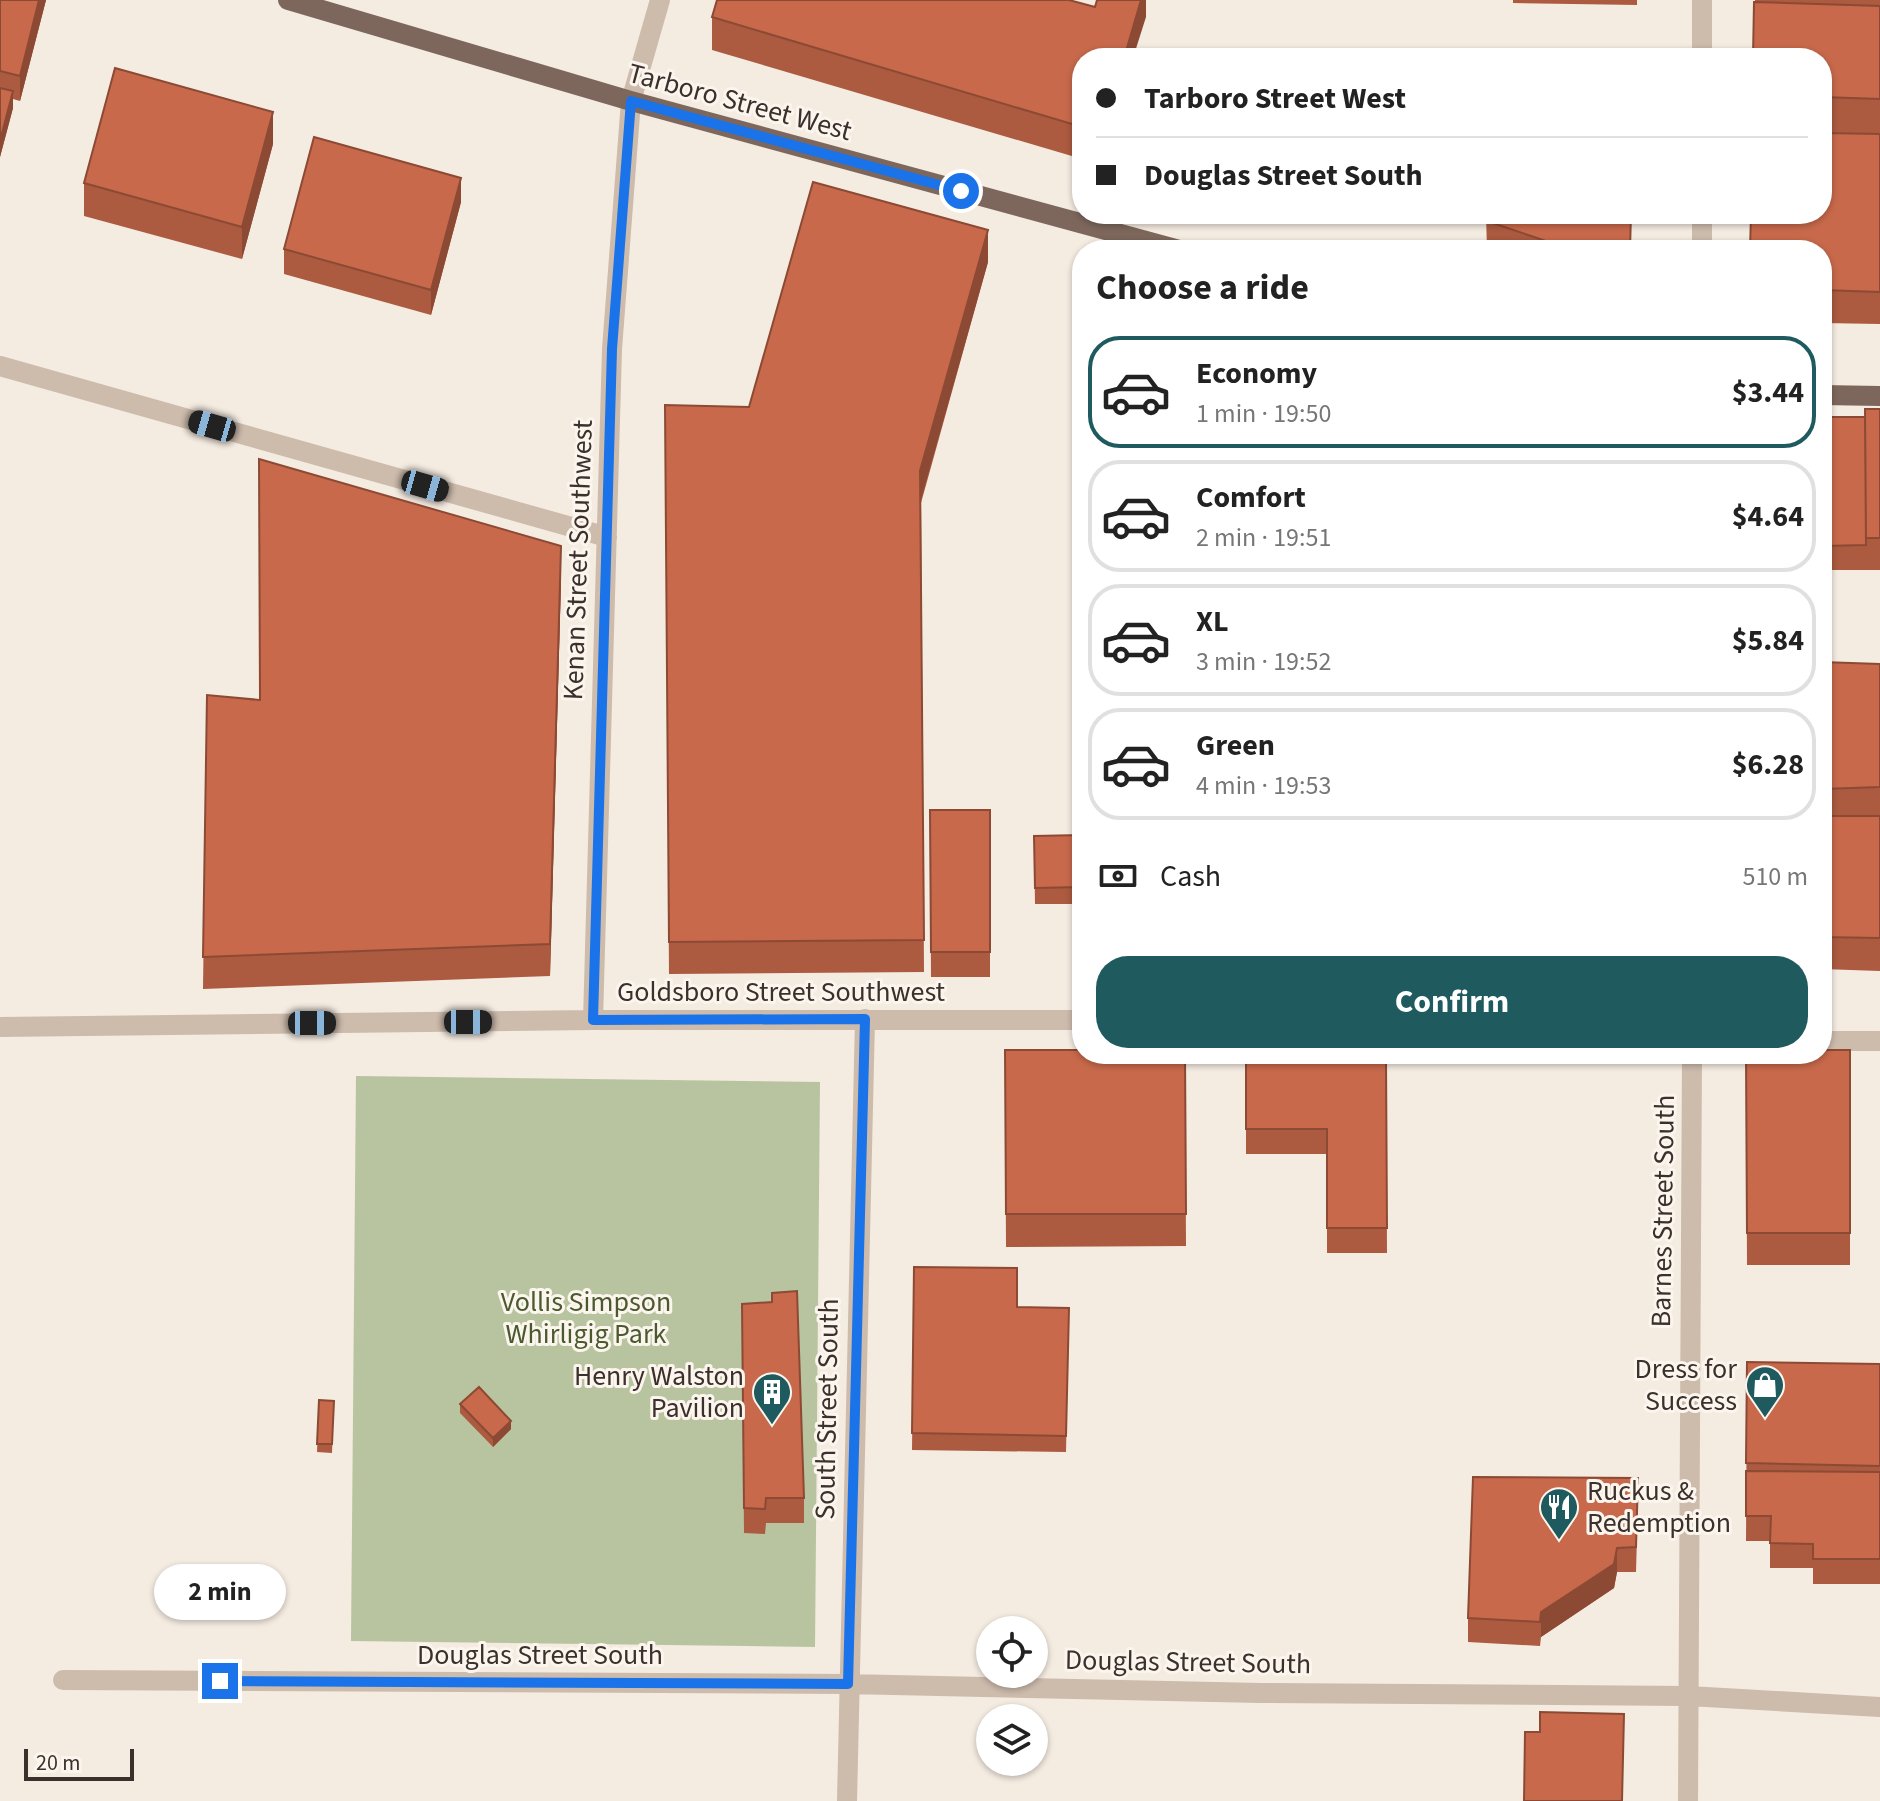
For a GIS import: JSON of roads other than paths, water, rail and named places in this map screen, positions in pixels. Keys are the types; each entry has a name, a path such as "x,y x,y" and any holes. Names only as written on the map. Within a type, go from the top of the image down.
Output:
{"main road":[{"name":"Tarboro Street West","path":"288,0 631,101 1072,221"},
{"name":"Tarboro Street West","path":"1083,224 1142,240"},
{"path":"1832,395 1880,396"}],"street":[{"name":"Kenan Street Southwest","path":"593,1020 612,349 631,101 660,0"},
{"path":"1702,0 1702,48"},
{"path":"0,366 607,537"},
{"name":"South Street South","path":"847,1801 865,1019"},
{"name":"Goldsboro Street Southwest","path":"0,1027 593,1020 1072,1020"},
{"path":"1832,1041 1880,1041"},
{"name":"Barnes Street South","path":"1688,1801 1692,1064"},
{"name":"Douglas Street South","path":"63,1680 848,1684 1261,1693 1689,1696 1880,1707"}],"place":[{"name":"Dress for Success","path":"1765,1419"},
{"name":"Henry Walston Pavilion","path":"772,1426"},
{"name":"Ruckus & Redemption","path":"1559,1541"}],"park label":[{"name":"Vollis Simpson Whirligig Park","path":"586,1318"}]}
